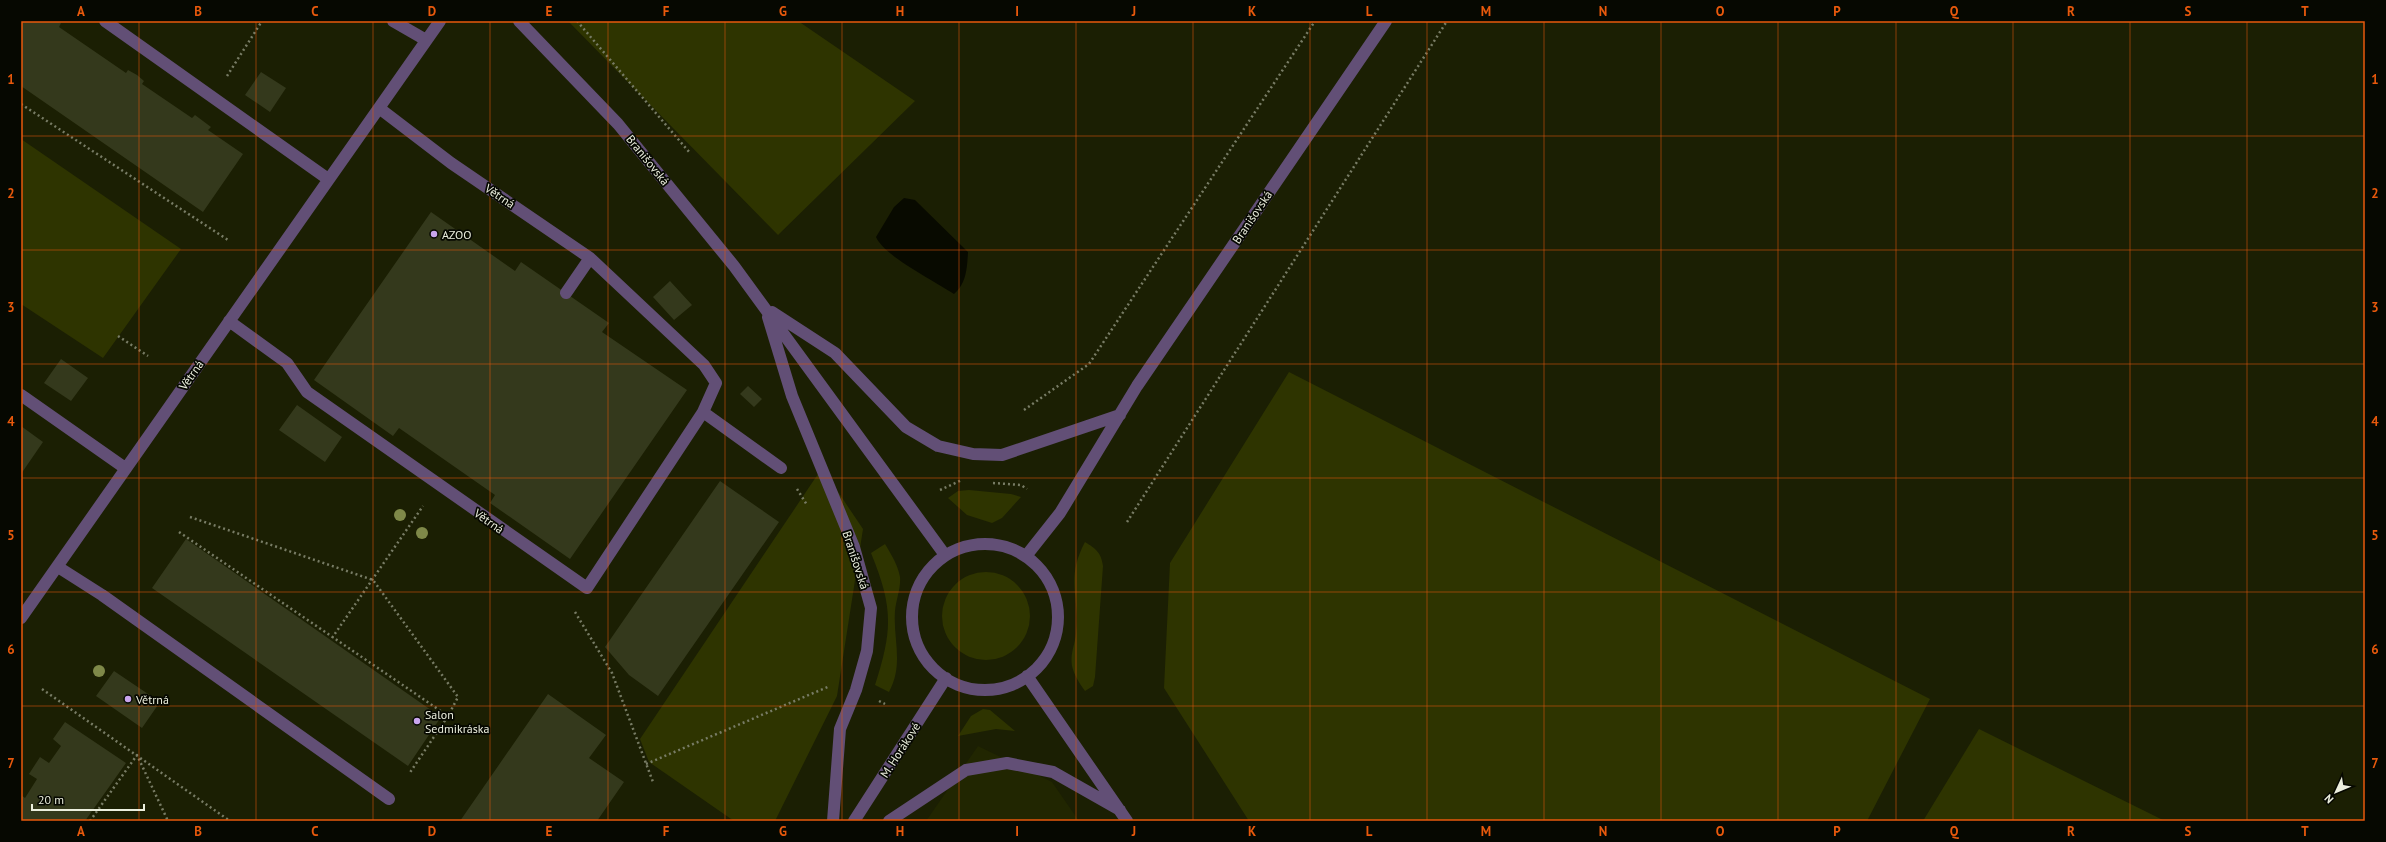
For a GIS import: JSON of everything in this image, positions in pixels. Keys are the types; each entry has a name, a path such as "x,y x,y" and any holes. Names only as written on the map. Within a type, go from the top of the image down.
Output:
{"street":[{"path":"105,21 213,99 328,179"},
{"path":"393,21 426,40"},
{"name":"Větrná","path":"21,618 440,21"},
{"name":"Branišovská","path":"519,21 618,124 734,266 945,555"},
{"name":"Branišovská","path":"1026,556 1060,513 1137,386 1386,21"},
{"name":"Větrná","path":"229,321 287,363 307,392 587,588 703,412 716,383 704,365 590,258 451,163 379,108"},
{"path":"566,293 590,258"},
{"name":"Branišovská","path":"766,309 835,353 906,427 938,446 973,454 1002,455 1120,415"},
{"name":"Branišovská","path":"766,309 792,396 854,547 871,608 867,651 856,690 840,729 833,821"},
{"path":"21,395 125,468"},
{"path":"703,412 781,468"},
{"path":"985,544 1005,546 1026,556 1036,564 1052,585 1059,610 1056,633 1052,647 1037,669 1008,686 988,689 966,687 946,678 930,664 922,654 913,625 912,611 916,594 927,572 945,555 968,546 985,544"},
{"path":"58,567 102,595 389,799"},
{"path":"1027,676 1127,821"},
{"name":"M. Horákové","path":"854,821 946,678"},
{"path":"889,821 966,770 1007,763 1054,772 1120,810"}],"path":[{"path":"213,99 262,21"},
{"path":"577,21 690,153"},
{"path":"1024,410 1089,364 1315,21"},
{"path":"1127,522 1448,21"},
{"path":"21,104 228,240"},
{"path":"118,336 148,356"},
{"path":"940,490 961,479 965,480"},
{"path":"991,483 1021,486 1027,489"},
{"path":"332,638 438,484"},
{"path":"190,517 373,580 458,697 448,716 409,774"},
{"path":"179,532 448,716"},
{"path":"587,588 573,608 612,673 653,782"},
{"path":"646,764 834,684"},
{"path":"42,689 230,821"},
{"path":"90,821 137,755"},
{"path":"137,755 168,821"}],"shaded area":[{"path":"568,21 798,21 915,101 778,235"},
{"path":"21,139 181,249 103,358 21,304"},
{"path":"904,198 915,200 968,252 967,269 964,280 962,285 954,294 899,260 881,244 876,237 894,207"},
{"path":"1289,372 1930,699 1867,821 1249,821 1164,688 1170,563"},
{"path":"822,468 863,529 837,696 775,821 734,821 649,762 640,739"},
{"path":"969,490 1011,494 1021,497 1002,518 992,523 967,515 948,498 958,491"},
{"path":"1085,542 1097,551 1101,557 1103,566 1095,677 1093,686 1085,691 1074,673 1072,666 1072,653 1077,620 1074,577 1079,555"},
{"path":"885,544 896,564 900,577 895,611 897,662 896,672 889,692 875,685 885,648 888,618 887,604 871,553"},
{"path":"986,572 1003,575 1011,579 1023,591 1027,599 1030,616 1027,633 1023,641 1011,653 1003,657 986,660 969,657 961,653 949,641 945,633 942,616 945,599 949,591 961,579 969,575"},
{"path":"983,709 990,710 1015,731 996,729 958,736 971,716"},
{"path":"1979,729 2165,821 1923,821"},
{"path":"978,746 1052,782 1079,821 926,821"}],"building":[{"path":"21,21 57,21 61,23 59,27 126,73 128,70 137,75 144,81 142,84 192,118 195,115 211,127 208,130 243,154 203,212 21,86"},
{"path":"261,72 286,88 270,112 245,95"},
{"path":"431,212 515,271 521,262 609,323 602,332 687,390 570,559 490,503 495,495 399,428 393,436 314,380"},
{"path":"670,281 692,305 674,320 653,297"},
{"path":"61,359 88,378 71,401 44,383"},
{"path":"748,386 762,399 754,407 740,394"},
{"path":"297,405 342,437 325,462 279,430"},
{"path":"21,426 43,442 21,474"},
{"path":"720,481 779,522 658,696 629,675 605,647"},
{"path":"186,539 441,717 408,766 152,588"},
{"name":"Větrná","path":"114,671 160,702 142,728 96,696"},
{"path":"548,694 606,735 589,758 624,782 597,821 460,821"},
{"path":"65,722 126,763 85,821 21,821 21,795 25,798 37,779 29,774 40,757 49,763 61,746 53,739"}],"place":[{"name":"AZOO","path":"434,234"},
{"name":"Větrná","path":"128,699"},
{"name":"Salon Sedmikráska","path":"417,721"}]}
